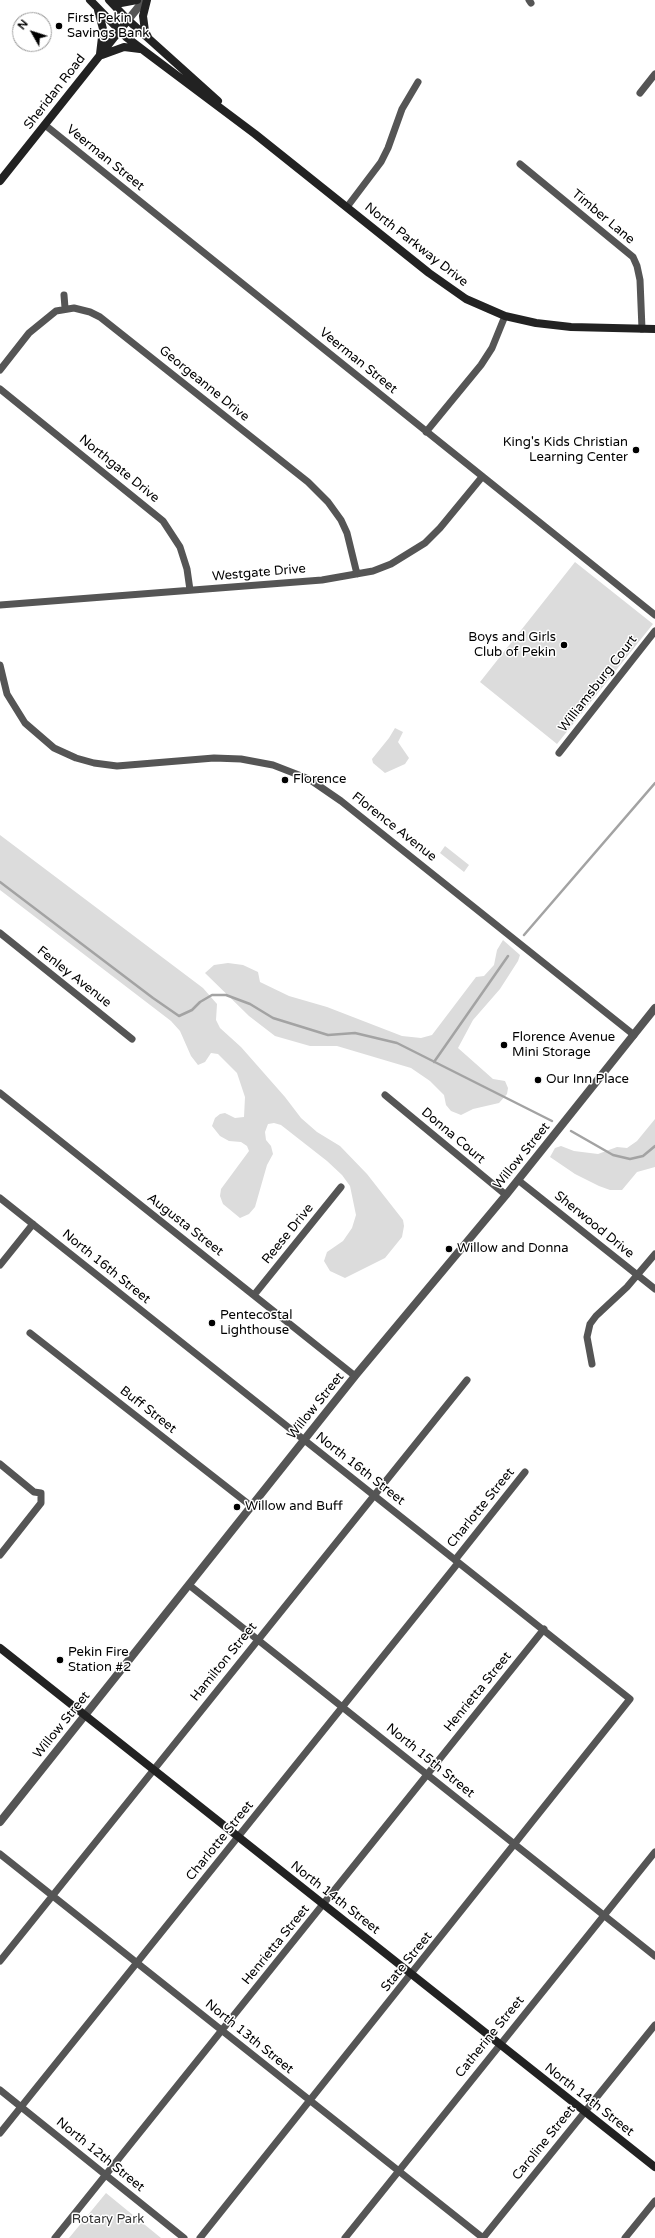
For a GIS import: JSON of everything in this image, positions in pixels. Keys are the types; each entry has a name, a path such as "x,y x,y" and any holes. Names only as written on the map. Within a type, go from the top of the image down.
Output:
{"main road":[{"path":"110,0 121,3 137,0"},
{"name":"North Parkway Drive","path":"110,0 149,40 255,134"},
{"path":"146,0 143,20 145,31 149,40"},
{"path":"93,3 103,29 102,47 99,56"},
{"name":"North Parkway Drive","path":"93,3 142,50 255,134 444,285 473,303 505,316 551,325 655,329"},
{"name":"Sheridan Road","path":"0,181 128,20"},
{"path":"99,56 106,52 124,47 142,50"},
{"name":"North 14th Street","path":"0,1648 655,2167"}],"street":[{"name":"Sheridan Road","path":"128,20 146,0"},
{"path":"640,93 655,74"},
{"path":"347,207 381,162 388,148 402,109 418,82"},
{"name":"Veerman Street","path":"45,125 655,615"},
{"name":"Timber Lane","path":"520,164 633,258 637,266 640,280 642,329"},
{"path":"0,370 40,322 56,311 66,308 64,295"},
{"name":"Georgeanne Drive","path":"66,308 74,308 90,312 107,322 316,490 328,502 341,520 349,540 357,574"},
{"path":"426,432 481,365 492,348 505,316"},
{"name":"Northgate Drive","path":"0,389 163,521 174,535 183,554 190,590"},
{"name":"Westgate Drive","path":"0,605 322,580 357,574 391,564 425,543 440,528 482,477"},
{"name":"Williamsburg Court","path":"559,752 655,631"},
{"name":"Florence Avenue","path":"0,666 7,694 25,723 54,748 76,758 99,764 117,766 214,758 241,759 273,765 309,779 341,801 634,1034"},
{"name":"Fenley Avenue","path":"0,933 132,1038"},
{"name":"Willow Street","path":"0,1822 355,1376 506,1195 655,1008"},
{"name":"Augusta Street","path":"0,1093 355,1376"},
{"name":"Donna Court","path":"385,1094 506,1195"},
{"name":"Sherwood Drive","path":"518,1180 655,1289"},
{"name":"Reese Drive","path":"254,1295 341,1187"},
{"name":"North 16th Street","path":"0,1198 456,1561 544,1629 630,1699"},
{"path":"0,1265 32,1224"},
{"path":"592,1364 587,1337 590,1324 638,1275 655,1254"},
{"name":"Buff Street","path":"30,1332 251,1506"},
{"name":"Hamilton Street","path":"0,1961 467,1380"},
{"path":"0,1464 34,1492 41,1493 41,1503 0,1555"},
{"name":"Charlotte Street","path":"0,2133 343,1707 525,1472"},
{"name":"North 15th Street","path":"189,1585 655,1956"},
{"name":"Henrietta Street","path":"55,2238 544,1629"},
{"name":"State Street","path":"200,2238 630,1699"},
{"name":"Catherine Street","path":"345,2238 603,1914 655,1852"},
{"name":"North 13th Street","path":"0,1854 398,2172 483,2238"},
{"name":"Caroline Street","path":"483,2238 655,2025"},
{"name":"North 12th Street","path":"0,2090 184,2238"},
{"path":"625,2238 655,2201"}],"green space":[{"path":"575,562 653,624 557,744 480,682"},
{"path":"395,728 403,732 398,742 409,758 405,764 385,773 373,763 372,759"},
{"path":"0,835 203,988 217,1004 216,1020 220,1028 241,1047 285,1097 301,1118 317,1132 340,1146 367,1174 403,1220 404,1226 402,1237 385,1258 345,1278 330,1271 324,1261 327,1252 343,1241 352,1228 356,1215 350,1186 342,1175 327,1161 281,1125 274,1123 268,1124 265,1132 266,1140 271,1146 273,1154 267,1165 255,1207 249,1214 240,1218 223,1204 220,1196 221,1189 249,1151 247,1146 241,1142 229,1141 220,1136 212,1126 215,1118 220,1114 225,1113 235,1118 244,1117 245,1097 237,1073 218,1054 211,1053 205,1062 198,1065 191,1056 180,1031 171,1021 0,890"},
{"path":"445,846 469,865 464,872 440,853"},
{"path":"503,940 520,955 518,961 500,989 473,1020 458,1048 493,1079 505,1081 508,1088 507,1094 499,1103 473,1109 461,1115 451,1111 446,1105 444,1095 430,1081 411,1068 337,1046 310,1046 275,1036 249,1016 205,973 214,965 228,963 243,965 258,972 260,982 289,996 327,1007 402,1036 421,1038 432,1035 476,977 484,976 494,965 497,950"},
{"path":"655,1119 655,1167 637,1172 622,1190 610,1190 599,1186 575,1174 550,1157 555,1148 561,1146 574,1151 598,1154 617,1147 627,1148 637,1141"},
{"name":"Rotary Park","path":"106,2193 161,2238 69,2238"}],"waterway":[{"path":"524,935 655,783"},
{"path":"0,882 179,1016 192,1010 200,1002 212,995 226,995 250,1004 273,1018 328,1035 355,1033 397,1043 552,1121"},
{"path":"434,1062 508,956"},
{"path":"571,1131 613,1155 630,1159 643,1156 655,1146"}],"place":[{"name":"First Pekin Savings Bank","path":"59,26"},
{"name":"King's Kids Christian Learning Center","path":"636,450"},
{"name":"Boys and Girls Club of Pekin","path":"564,645"},
{"name":"Florence","path":"285,780"},
{"name":"Florence Avenue Mini Storage","path":"504,1045"},
{"name":"Our Inn Place","path":"538,1080"},
{"name":"Willow and Donna","path":"449,1249"},
{"name":"Pentecostal Lighthouse","path":"212,1323"},
{"name":"Willow and Buff","path":"237,1507"},
{"name":"Pekin Fire Station #2","path":"60,1660"}]}
